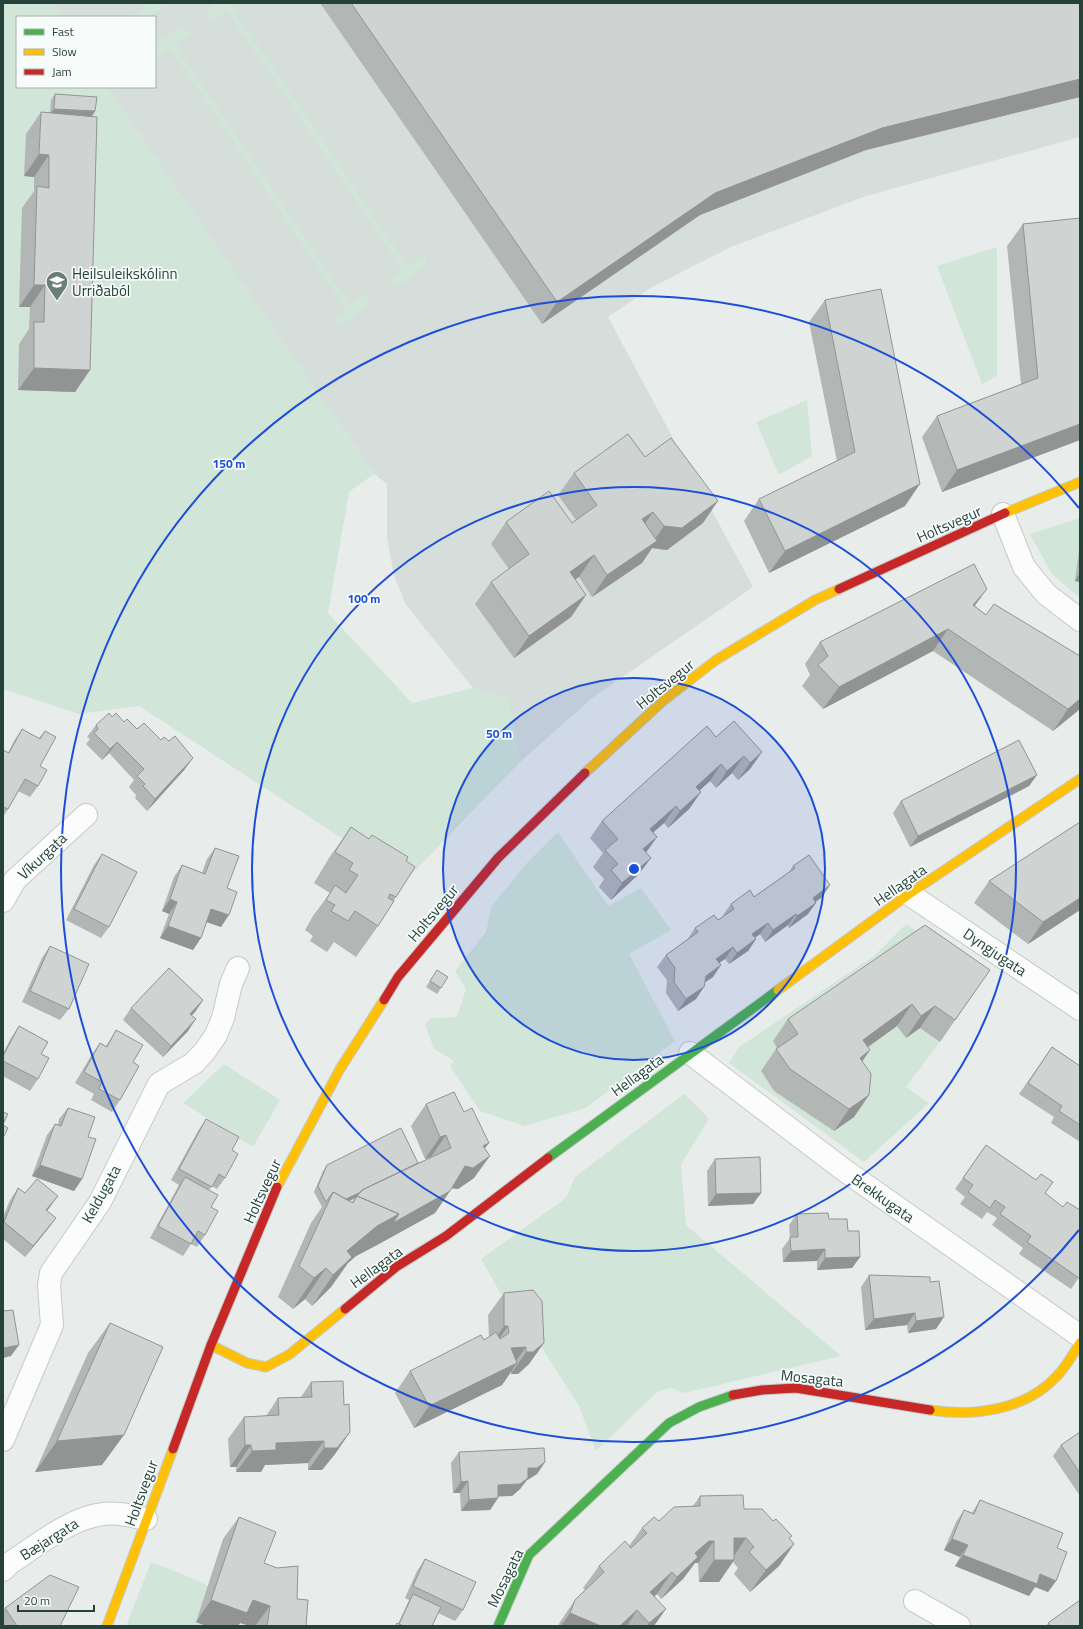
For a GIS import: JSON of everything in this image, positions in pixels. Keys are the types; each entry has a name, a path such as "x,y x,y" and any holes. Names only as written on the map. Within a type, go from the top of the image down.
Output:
{"street":[{"name":"Holtsvegur","path":"107,1626 211,1345 278,1185 340,1069 398,977 508,848 588,770 663,701 716,660 815,600 1003,514 1080,482"},
{"path":"1003,514 1024,567 1046,594 1080,620"},
{"name":"Hellagata","path":"211,1345 247,1363 266,1367 290,1354 321,1327 396,1267 446,1236 690,1053 909,894 1080,779"},
{"name":"Víkurgata","path":"3,901 15,880 86,815"},
{"name":"Dyngjugata","path":"909,894 1080,1009"},
{"name":"Keldugata","path":"3,1440 52,1325 48,1285 51,1273 100,1202 159,1084 194,1063 205,1051 216,1035 223,1018 231,984 238,968"},
{"name":"Brekkugata","path":"690,1053 844,1170 1080,1336"},
{"name":"Mosagata","path":"498,1626 529,1555 669,1423 687,1412 719,1399 749,1391 773,1388 796,1388 936,1411 959,1414 982,1413 1004,1408 1025,1400 1044,1388 1060,1373 1080,1343"},
{"name":"Bæjargata","path":"5,1562 83,1518 106,1513 122,1514 146,1519"},
{"path":"915,1601 959,1626"}],"shaded area":[{"path":"53,3 1080,3 1080,137 866,196 731,247 652,287 608,317 753,587 592,698 520,762 507,698 473,688 406,605 394,576 387,537 387,484 374,474 107,88 156,88 156,16 61,16"}],"green space":[{"path":"3,3 53,3 61,16 16,16 16,88 107,88 345,432 354,434 349,438 374,474 349,492 328,613 412,703 473,688 507,698 520,762 406,880 139,706 79,714 3,689"},
{"path":"142,3 169,3 150,16 133,16 145,8"},
{"path":"216,3 237,3 232,7 408,266 424,255 426,258 424,267 399,285 392,284 388,281 403,270 227,11 212,21 208,12 210,7"},
{"path":"181,28 187,30 190,34 175,45 351,305 367,293 367,305 342,324 334,323 331,320 346,309 170,49 156,58 156,43"},
{"path":"997,247 997,376 982,384 937,266"},
{"path":"807,400 812,456 779,475 756,422"},
{"path":"1080,518 1080,598 1052,574 1030,534"},
{"path":"558,832 608,906 641,888 671,930 629,954 675,1041 586,1108 524,1126 480,1111 450,1066 454,1061 434,1049 425,1024 432,1018 457,1017 466,989 455,971 486,932 491,907 527,863"},
{"path":"906,924 984,978 783,1055 761,1071 774,1091 834,1131 847,1062 897,1026 920,1028 940,1042 906,1087 929,1103 864,1162 729,1063 739,1047 874,956"},
{"path":"224,1064 280,1100 253,1147 183,1103"},
{"path":"684,1094 709,1118 681,1165 686,1225 841,1356 684,1393 672,1388 658,1391 596,1451 579,1406 526,1323 506,1303 481,1259 566,1198 575,1177"},
{"path":"151,1562 197,1580 208,1586 196,1622 206,1626 126,1626"}],"building":[{"path":"351,3 1080,3 1080,79 882,128 715,193 557,302"},
{"path":"55,94 97,97 95,111 54,109"},
{"path":"41,112 97,117 90,370 34,368 34,322 44,322 45,285 34,285 37,186 49,188 49,155 39,154"},
{"path":"1080,218 1080,424 957,470 937,416 1038,378 1023,224"},
{"path":"881,289 920,484 785,551 759,499 855,452 825,300"},
{"path":"628,434 645,457 671,438 718,501 682,528 664,526 653,512 642,519 657,541 607,575 594,555 570,572 586,595 529,636 491,582 529,554 506,522 549,491 572,523 597,505 574,473"},
{"path":"974,564 987,589 973,605 986,615 994,604 1080,656 1080,699 1068,709 948,629 839,687 818,665 828,656 820,642"},
{"path":"109,713 112,717 116,713 124,722 127,719 137,729 144,723 161,740 164,737 169,741 175,736 193,758 155,799 143,786 145,784 137,776 144,769 117,742 110,749 94,733 98,729 96,725"},
{"path":"734,721 762,752 750,763 744,756 727,771 721,764 696,787 701,792 680,811 676,806 650,829 657,837 643,849 651,858 622,883 611,870 618,864 605,850 618,839 602,821 707,726 716,737"},
{"path":"22,729 40,739 45,731 56,737 40,766 47,770 38,786 25,779 8,809 3,807 3,750 9,753"},
{"path":"1019,740 1037,775 918,836 901,801"},
{"path":"1080,822 1080,898 1043,922 989,881"},
{"path":"351,827 369,839 372,835 408,857 406,861 415,867 396,897 390,894 388,898 394,901 378,926 355,911 348,921 331,911 335,905 326,900 335,885 346,893 358,875 349,870 353,863 335,852"},
{"path":"215,848 239,856 227,888 237,892 229,915 211,909 201,938 168,926 177,902 170,899 182,865 205,874"},
{"path":"102,854 137,872 109,927 74,909"},
{"path":"809,855 830,885 813,898 816,903 797,916 796,914 773,930 768,923 752,934 756,939 737,953 733,947 716,959 721,965 706,976 704,987 686,999 674,982 675,968 666,955 698,932 695,928 714,915 718,920 734,909 731,904 750,890 754,897 795,868 793,866"},
{"path":"925,925 990,970 955,1020 935,1006 921,1016 912,1004 863,1040 870,1050 860,1058 871,1074 869,1095 849,1109 790,1069 776,1049 798,1034 788,1019"},
{"path":"50,946 89,964 69,1009 30,991"},
{"path":"169,968 203,1000 190,1014 196,1019 171,1046 131,1008"},
{"path":"437,970 448,977 441,988 430,981"},
{"path":"19,1026 48,1042 41,1054 49,1058 38,1079 3,1061 3,1056"},
{"path":"116,1030 143,1045 133,1062 139,1066 120,1100 99,1089 102,1082 84,1072 100,1043 107,1047"},
{"path":"1052,1047 1080,1066 1080,1125 1059,1111 1062,1106 1028,1083"},
{"path":"454,1092 464,1112 472,1108 489,1143 483,1146 490,1156 473,1168 465,1166 450,1191 393,1223 399,1214 357,1196 362,1190 451,1148 446,1135 440,1137 426,1104"},
{"path":"68,1108 95,1117 88,1137 96,1139 82,1179 40,1165 55,1124 61,1126"},
{"path":"3,1112 8,1114 3,1124"},
{"path":"206,1119 239,1137 232,1150 238,1154 225,1178 219,1174 212,1187 179,1169"},
{"path":"3,1125 8,1128 3,1138"},
{"path":"401,1128 418,1163 346,1199 333,1192 326,1202 318,1186 327,1165"},
{"path":"986,1145 1036,1180 1041,1174 1053,1182 1045,1193 1063,1207 1067,1202 1080,1210 1079,1278 1027,1242 1031,1236 1000,1214 1005,1207 995,1200 990,1208 968,1192 973,1185 963,1178"},
{"path":"760,1157 761,1193 716,1194 715,1159"},
{"path":"185,1177 218,1195 211,1207 218,1211 205,1235 198,1231 191,1244 158,1226"},
{"path":"37,1179 58,1196 46,1210 56,1218 33,1246 4,1222 18,1188 25,1193"},
{"path":"333,1192 353,1203 357,1196 399,1214 377,1226 347,1251 352,1257 333,1275 326,1268 314,1278 299,1266"},
{"path":"828,1213 829,1219 847,1219 848,1231 859,1231 860,1257 825,1258 825,1249 791,1251 790,1237 798,1237 797,1214"},
{"path":"869,1275 930,1277 930,1282 939,1281 944,1317 916,1321 915,1313 874,1319"},
{"path":"533,1290 542,1301 544,1343 533,1352 526,1352 526,1347 511,1348 517,1363 429,1406 410,1371 481,1335 484,1340 496,1332 500,1339 509,1333 508,1326 504,1326 504,1293"},
{"path":"13,1310 19,1345 3,1348 3,1311"},
{"path":"110,1323 163,1347 124,1435 57,1441"},
{"path":"343,1381 344,1405 349,1404 350,1432 337,1448 324,1448 324,1441 276,1443 276,1450 252,1451 251,1445 245,1445 244,1417 279,1415 278,1398 312,1397 311,1382"},
{"path":"1080,1432 1080,1473 1061,1445"},
{"path":"544,1448 545,1462 537,1468 528,1468 528,1478 520,1484 498,1485 498,1498 469,1500 468,1481 461,1482 459,1452"},
{"path":"743,1495 744,1509 762,1509 773,1521 776,1519 792,1536 789,1538 794,1544 766,1570 749,1552 754,1547 746,1538 734,1538 734,1560 714,1560 714,1541 709,1541 695,1553 698,1557 677,1577 672,1572 650,1592 666,1609 649,1623 637,1610 620,1626 601,1626 570,1613 575,1600 604,1572 599,1566 625,1541 631,1548 647,1533 642,1528 654,1517 659,1521 674,1507 700,1506 700,1496"},
{"path":"980,1500 1063,1533 1057,1548 1067,1552 1056,1581 1040,1574 1037,1584 963,1555 968,1545 952,1539 964,1510 974,1514"},
{"path":"239,1517 276,1532 264,1563 277,1568 298,1566 297,1599 308,1600 306,1626 267,1626 270,1606 253,1600 247,1613 211,1600"},
{"path":"425,1559 476,1582 463,1610 413,1586"},
{"path":"50,1575 79,1587 60,1626 17,1626 5,1608"},
{"path":"413,1594 441,1607 432,1626 403,1626 399,1624"},
{"path":"1080,1600 1080,1626 1051,1626 1048,1623"},
{"path":"397,1623 403,1626 395,1626"}],"traffic: fast":[{"path":"548,1158 778,990"},
{"path":"498,1626 529,1555 669,1423 699,1407 733,1395"}],"traffic: slow":[{"path":"1005,513 1080,482"},
{"path":"585,773 663,701 716,660 815,600 839,589"},
{"path":"778,990 909,894 1080,779"},
{"path":"277,1187 340,1069 384,1000"},
{"path":"211,1345 247,1363 266,1367 290,1354 345,1309"},
{"path":"930,1410 947,1412 981,1411 1015,1404 1044,1388 1057,1376 1080,1343"},
{"path":"107,1626 173,1449"}],"traffic: jam":[{"path":"839,589 1005,513"},
{"path":"384,1000 398,977 498,858 585,773"},
{"path":"345,1309 396,1267 446,1236 548,1158"},
{"path":"173,1449 211,1345 277,1187"},
{"path":"733,1395 762,1390 796,1388 930,1410"}],"place":[{"name":"Heilsuleikskólinn Urriðaból","path":"57,302"}]}
